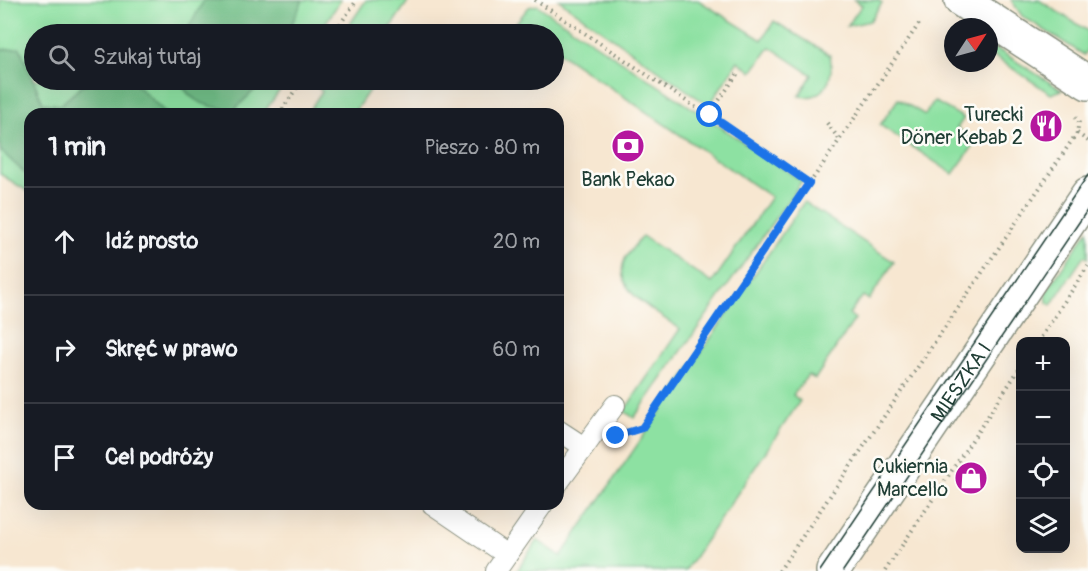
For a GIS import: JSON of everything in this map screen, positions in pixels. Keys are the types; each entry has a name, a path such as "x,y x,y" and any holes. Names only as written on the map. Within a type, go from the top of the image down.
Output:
{"street":[{"path":"971,3 1088,83"},
{"name":"MIESZKA I","path":"833,571 1088,194"}],"lane":[{"path":"564,475 615,405"},
{"path":"564,434 584,447"},
{"path":"439,510 502,563 539,510"}],"path":[{"path":"340,24 357,0"},
{"path":"535,0 809,183"},
{"path":"584,447 642,428 921,21"},
{"path":"710,115 738,73"},
{"path":"283,108 295,90"},
{"path":"826,123 839,139"},
{"path":"779,571 1077,133"},
{"path":"1041,337 1088,266"},
{"path":"885,571 1016,374"}],"green space":[{"path":"0,0 341,0 325,24 24,24 24,90 280,90 267,108 24,108 24,189 0,174"},
{"path":"204,0 303,0 292,24 191,24"},
{"path":"366,0 409,0 393,24 350,24"},
{"path":"559,0 698,0 762,40 774,21 830,55 831,72 822,91 808,97 799,96 812,75 770,47 752,72 738,61 709,106"},
{"path":"854,0 878,0 882,3 870,21 847,26 862,5"},
{"path":"1011,0 1039,0 1088,31 1088,49 1084,55 1022,16"},
{"path":"537,5 802,181 634,418 624,411 680,329 650,309 631,291 624,281 622,271 625,259 642,236 712,283 771,197 564,56 564,24 515,24 529,7"},
{"path":"20,48 24,58 24,90 38,90 43,103 60,105 77,90 142,90 161,108 24,108 24,172 0,150 0,50"},
{"path":"998,50 1062,90 1051,94 998,59"},
{"path":"186,90 255,90 236,108 209,106"},
{"path":"369,90 357,108 311,108 322,91"},
{"path":"898,99 925,115 934,101 964,118 957,128 970,137 968,141 974,145 953,174 880,125"},
{"path":"804,202 894,262 869,300 863,296 849,314 855,319 815,379 808,375 793,395 800,401 685,571 517,571 537,540 561,556"},
{"path":"1088,230 1088,258 1084,256 1051,305 1047,302 1046,292"}],"tram line":[{"path":"820,571 1088,175"},
{"path":"843,571 1088,209"}],"place":[{"name":"Turecki Döner Kebab 2","path":"1046,126"},
{"name":"Bank Pekao","path":"628,146"},
{"name":"Cukiernia Marcello","path":"971,478"}],"route":[{"path":"616,436 642,428 809,183 710,115"}]}
